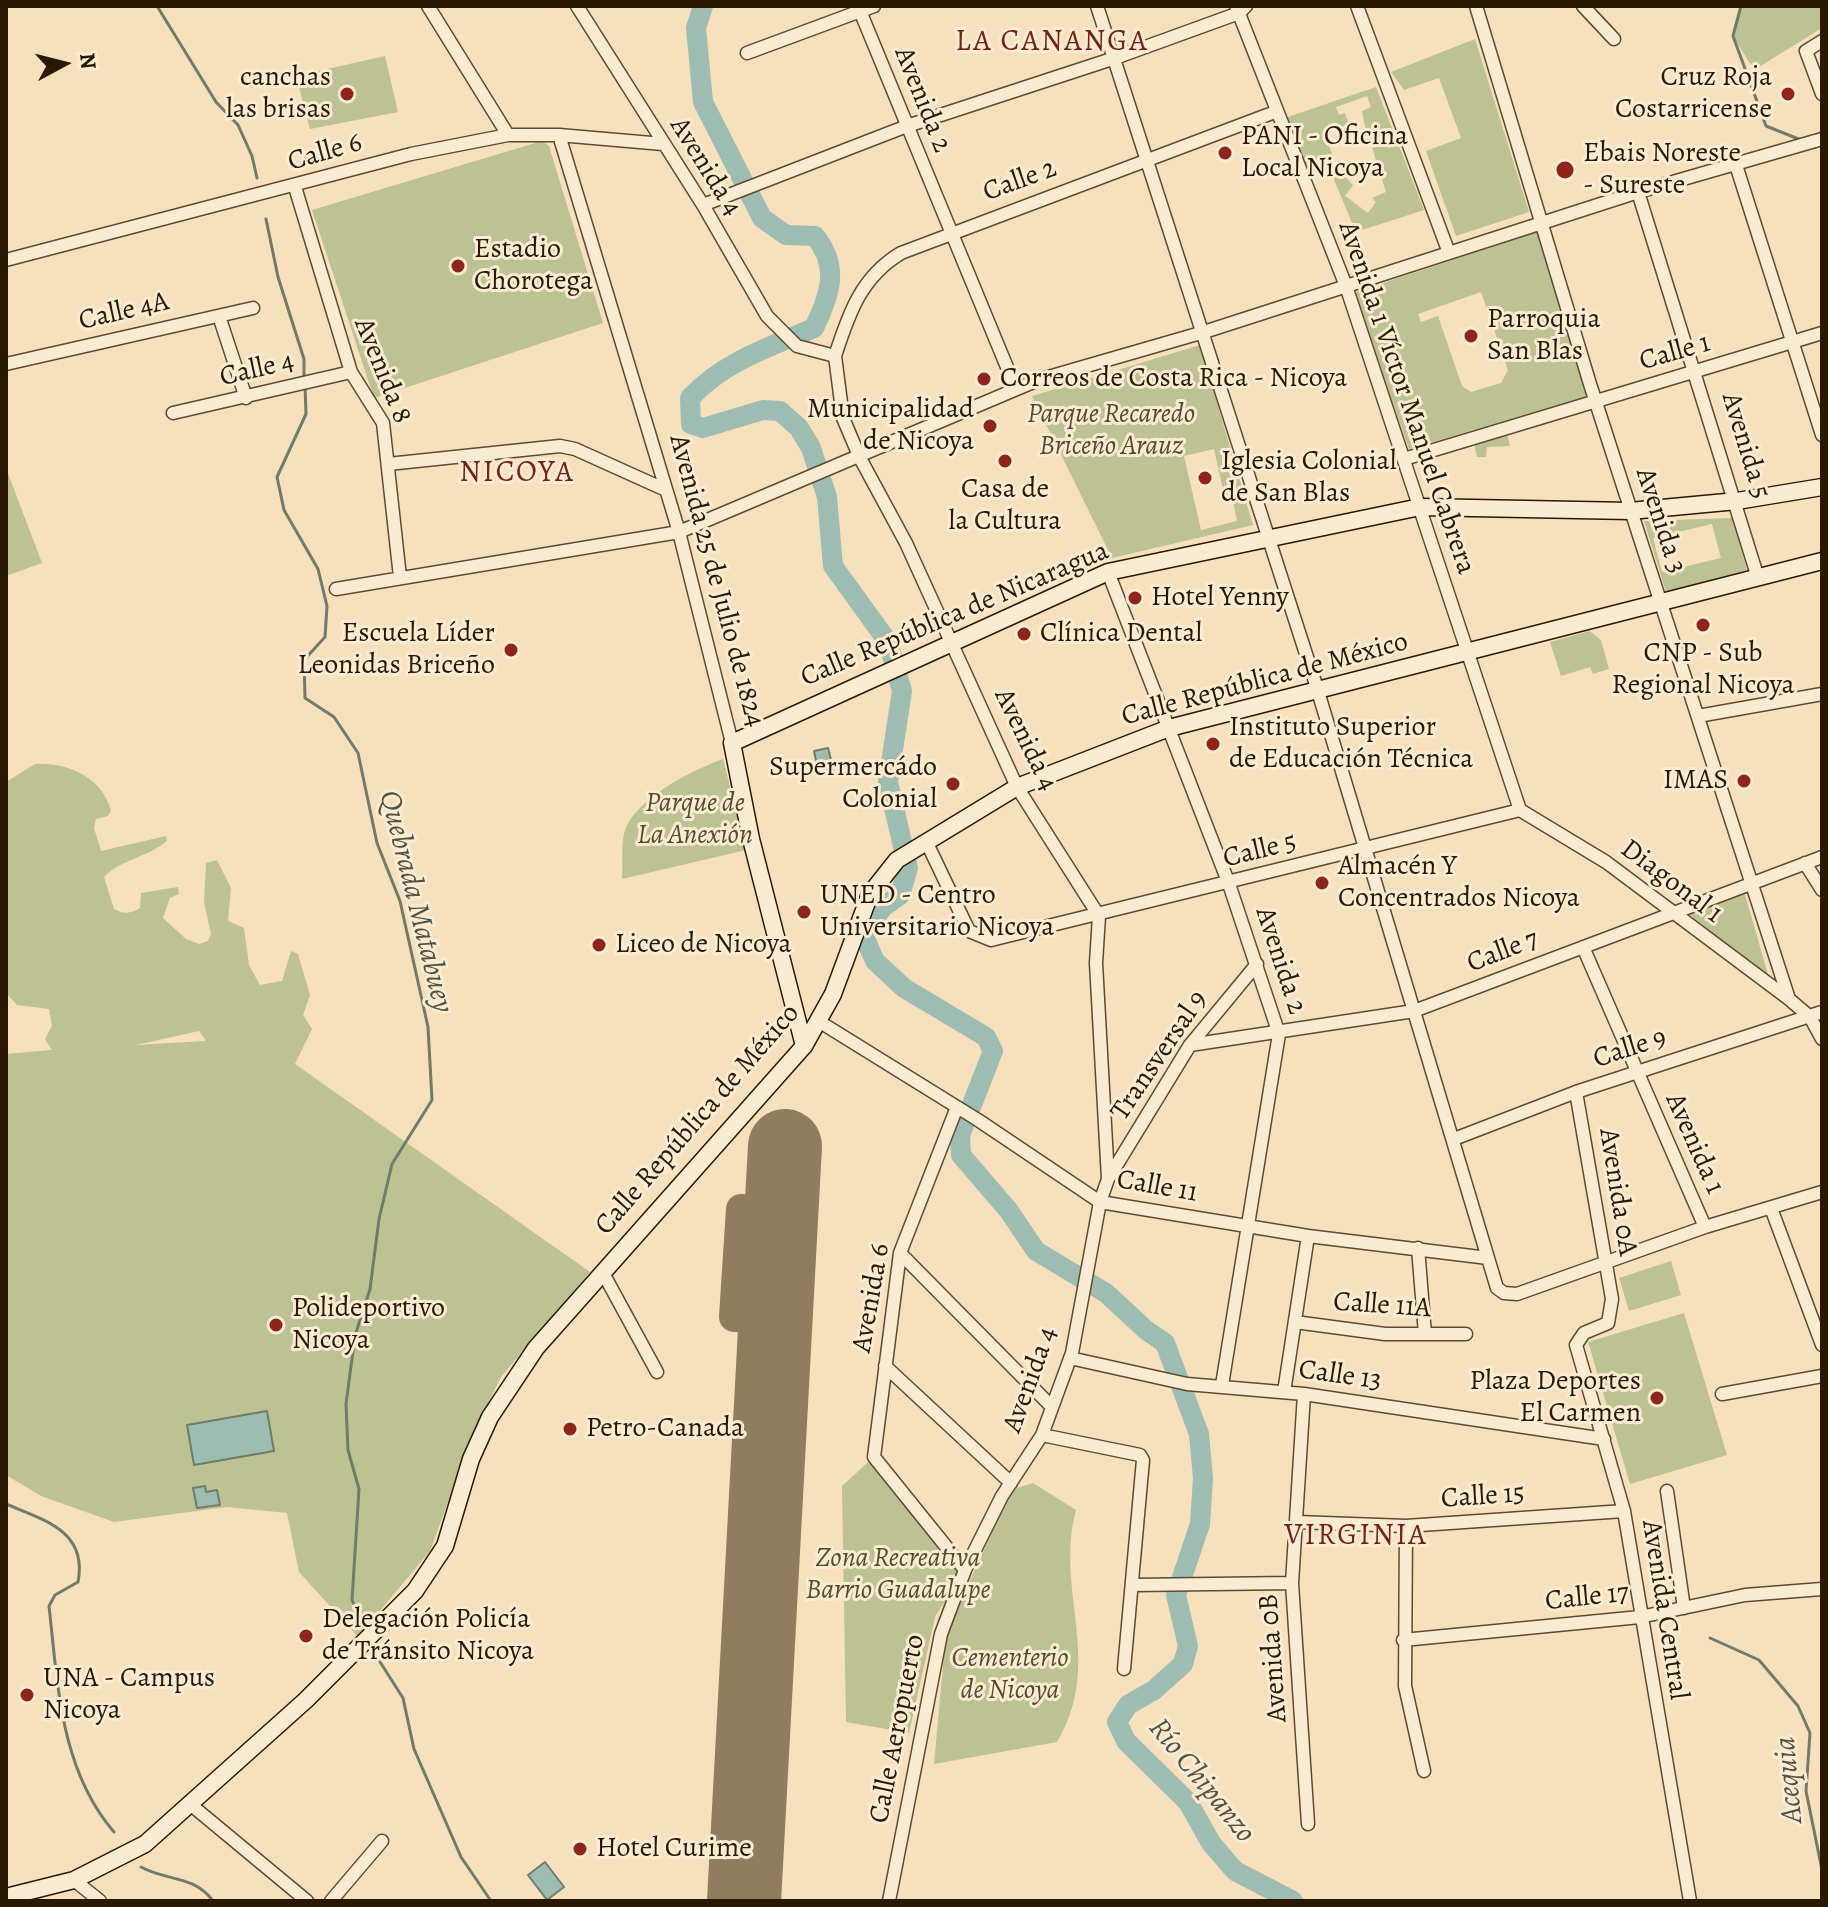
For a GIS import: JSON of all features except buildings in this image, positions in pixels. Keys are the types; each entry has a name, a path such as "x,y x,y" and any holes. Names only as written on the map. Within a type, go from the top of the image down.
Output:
{"main road":[{"name":"Calle República de Nicaragua","path":"732,743 1108,572 1268,536 1420,507 1630,511 1737,501 1822,487"},
{"name":"Calle República de México","path":"6,1897 74,1880 145,1844 306,1700 415,1591 445,1546 471,1459 490,1417 536,1348 804,1046 820,1022 870,894 897,860 1017,787 1169,728 1822,561"},
{"name":"Avenida 25 de Julio de 1824","path":"732,743 751,839 804,1046"}],"street":[{"path":"428,6 508,135"},
{"name":"Avenida 4","path":"577,6 703,205 748,287 778,328 797,346 835,356 843,418 860,458 952,641 1017,787 1099,916 1096,963 1108,1179 1100,1202 1070,1358 1042,1435 1011,1483 965,1570"},
{"path":"747,53 874,6"},
{"path":"1097,6 1149,159 1317,688 1497,1288 1504,1293 1517,1294 1705,1227 1822,1192"},
{"path":"1357,6 1449,253"},
{"name":"Avenida 3","path":"1476,6 1630,511 1789,999"},
{"path":"1583,6 1614,39"},
{"path":"703,205 907,126 1115,58 1240,8"},
{"name":"Avenida 1 Víctor Manuel Cabrera","path":"1240,8 1275,112 1346,286 1520,810"},
{"name":"Avenida 2","path":"859,9 1016,389"},
{"path":"1822,41 1806,51 1822,94"},
{"name":"Calle 2","path":"835,356 851,311 877,268 950,232 1275,112"},
{"name":"Calle 6","path":"6,260 295,187 411,154 508,135 559,135 663,144"},
{"name":"Avenida 25 de Julio de 1824","path":"559,135 679,532 732,743"},
{"path":"336,589 679,532 860,458 1016,389 1204,332 1638,192 1822,139"},
{"path":"1736,165 1790,343 1822,435"},
{"name":"Avenida 8","path":"295,187 351,372 383,423 400,577"},
{"name":"Avenida 5","path":"1638,192 1737,501 1758,578"},
{"name":"Calle 4A","path":"6,364 253,308"},
{"path":"219,316 246,398"},
{"name":"Calle 1","path":"1404,459 1822,333"},
{"name":"Calle 4","path":"173,413 351,372"},
{"path":"388,464 560,446 575,449 666,490"},
{"name":"Avenida 2","path":"1108,572 1229,884 1279,1034 1222,1385"},
{"path":"1698,716 1822,694"},
{"name":"Calle 5","path":"920,844 969,931 991,940 1099,916 1520,810"},
{"name":"Diagonal 1","path":"1520,810 1606,862 1789,999"},
{"name":"Calle 7","path":"1190,1045 1279,1034 1414,1011 1822,857"},
{"path":"1805,863 1822,890"},
{"name":"Avenida 1","path":"1583,947 1635,1073 1705,1227"},
{"name":"Transversal 9","path":"1108,1179 1190,1045 1257,964"},
{"path":"1789,999 1816,1015 1822,1039"},
{"name":"Calle 9","path":"1454,1139 1576,1092 1816,1015"},
{"name":"Calle 11","path":"820,1022 978,1120 1100,1202 1308,1236 1488,1258"},
{"name":"Avenida 0A","path":"1576,1092 1612,1299 1608,1323 1584,1333"},
{"name":"Avenida 6","path":"960,1109 900,1253 874,1457 965,1570"},
{"path":"1771,1208 1822,1345"},
{"path":"1284,1392 1308,1236"},
{"path":"1418,1248 1425,1334"},
{"path":"900,1253 1052,1407"},
{"path":"602,1271 657,1372"},
{"name":"Calle 11A","path":"1295,1322 1385,1334 1466,1334"},
{"name":"Avenida Central","path":"1584,1333 1576,1345 1624,1511 1690,1901"},
{"name":"Calle 13","path":"1070,1358 1187,1384 1304,1394 1604,1439"},
{"path":"885,1366 1011,1483"},
{"path":"1722,1394 1822,1376"},
{"name":"Avenida 0B","path":"1304,1394 1292,1583 1308,1824"},
{"path":"1042,1435 1140,1455 1145,1469 1124,1669"},
{"path":"1667,1491 1684,1608"},
{"name":"Calle 15","path":"1297,1522 1406,1526 1624,1511"},
{"path":"1406,1526 1405,1686 1424,1771"},
{"name":"Calle Aeropuerto","path":"889,1901 941,1634 965,1570"},
{"path":"1133,1585 1292,1583"},
{"name":"Calle 17","path":"1403,1640 1640,1617 1745,1595 1822,1589"},
{"path":"190,1804 307,1901"},
{"path":"331,1901 382,1841"},
{"path":"74,1880 100,1901"}],"green space":[{"path":"1741,6 1822,6 1822,28 1754,70 1733,36"},
{"path":"1475,39 1529,212 1456,236 1426,151 1461,138 1439,78 1404,90 1391,72"},
{"name":"canchas las brisas","path":"385,56 398,112 310,129 296,76"},
{"path":"1376,87 1424,210 1356,232 1332,175 1320,171 1305,178 1282,119","holes":["1367,96 1371,107 1362,111 1386,192 1372,198 1376,202 1368,213 1345,196 1353,185 1337,169 1330,171 1325,157 1332,154 1324,133 1349,124 1345,113 1339,115 1336,107"]},
{"name":"Estadio Chorotega","path":"542,141 549,146 603,323 374,398 312,210"},
{"path":"1537,232 1587,396 1409,449 1353,293","holes":["1481,292 1508,370 1501,383 1471,392 1462,386 1438,316 1421,322 1418,314"]},
{"name":"Parque Recaredo Briceño Arauz","path":"1200,345 1253,525 1112,558 1032,396","holes":["1214,449 1226,503 1233,501 1237,521 1201,530 1184,456"]},
{"path":"1507,434 1510,446 1487,447 1486,457 1477,457 1474,443"},
{"path":"6,468 42,563 6,576"},
{"path":"1732,518 1747,570 1666,592 1644,521","holes":["1712,524 1721,558 1662,572 1653,538"]},
{"path":"1590,631 1601,640 1609,669 1593,674 1590,667 1561,676 1550,642"},
{"name":"Parque de La Anexión","path":"723,759 746,850 622,879 624,834 639,809 681,778"},
{"name":"Polideportivo Nicoya","path":"35,764 71,769 92,781 107,799 111,811 108,816 96,819 94,828 101,851 166,836 167,841 118,866 104,877 114,909 124,912 140,908 141,893 178,887 179,894 170,898 163,918 186,939 199,944 208,941 211,934 204,902 206,863 217,860 231,888 228,921 244,928 249,965 260,985 282,981 291,951 298,954 310,995 303,1015 312,1029 295,1064 590,1272 501,1377 473,1434 430,1551 358,1637 299,1572 287,1513 227,1507 114,1522 41,1496 6,1475 6,1054 52,1050 45,1039 52,1026 49,1009 17,1005 6,993 6,782","holes":["199,1031 206,1041 136,1045"]},
{"path":"1744,891 1769,978 1690,915"},
{"path":"1671,1261 1681,1295 1629,1311 1619,1278"},
{"name":"Plaza Deportes El Carmen","path":"1684,1313 1727,1455 1630,1484 1588,1342"},
{"name":"Zona Recreativa Barrio Guadalupe","path":"874,1457 965,1570 935,1617 909,1733 846,1722 842,1486"},
{"name":"Cementerio de Nicoya","path":"1033,1483 1076,1510 1070,1568 1078,1655 1077,1684 1071,1713 1057,1742 934,1764 946,1633 1011,1490"}],"water":[{"path":"828,748 834,772 819,775 814,751"},
{"path":"267,1411 274,1451 194,1465 187,1425"},
{"path":"205,1486 206,1492 217,1490 220,1505 197,1508 193,1488"},
{"path":"545,1862 564,1887 547,1900 528,1875"}],"waterway":[{"name":"Quebrada Matabuey","path":"157,6 216,102 238,125 252,156 257,178"},
{"name":"Río Chipanzo","path":"703,6 696,28 703,102 762,218 786,235 815,236 828,259 830,281 814,328 732,365 703,385 690,398 691,424 703,428 763,410 780,411 799,428 811,448 827,497 833,566 888,642 902,691 888,782 908,868 900,895 883,907 863,934 875,961 904,988 986,1037 993,1051 960,1135 961,1155 1009,1211 1036,1251 1106,1293 1165,1343 1199,1434 1203,1478 1200,1524 1176,1595 1188,1646 1183,1664 1154,1690 1128,1705 1117,1722 1126,1741 1188,1802 1211,1843 1235,1871 1293,1901"},
{"path":"1741,6 1733,36 1766,126 1801,140"},
{"name":"Quebrada Matabuey","path":"266,219 278,277 304,359 304,378"},
{"name":"Quebrada Matabuey","path":"305,385 306,414 277,477 284,510 318,569 327,606 325,637 304,660 305,698 334,717 358,753 377,843 400,901 428,1027 432,1100 392,1164 379,1219 370,1289 355,1336 346,1404 348,1450 359,1489 352,1600 364,1628"},
{"name":"Acequia","path":"6,1504 60,1530 70,1539 76,1551 78,1582 55,1595 49,1606 59,1696 72,1754 82,1781 114,1832"},
{"name":"Acequia","path":"1710,1638 1759,1660 1798,1706 1810,1733 1806,1791 1822,1870"},
{"name":"Quebrada Matabuey","path":"375,1654 403,1698 414,1749 461,1857 491,1901"},
{"name":"Acequia","path":"141,1867 197,1887 213,1901"}],"taxiway":[{"path":"776,1319 734,1317 741,1209 782,1213"}],"runway":[{"path":"744,1901 785,1146"}],"place":[{"name":"canchas las brisas","path":"347,94"},
{"name":"Cruz Roja Costarricense","path":"1788,94"},
{"name":"PANI - Oficina Local Nicoya","path":"1225,153"},
{"name":"Ebais Noreste - Sureste","path":"1565,170"},
{"name":"Estadio Chorotega","path":"458,266"},
{"name":"Parroquia San Blas","path":"1471,336"},
{"name":"Correos de Costa Rica - Nicoya","path":"984,379"},
{"name":"Municipalidad de Nicoya","path":"990,426"},
{"name":"Casa de la Cultura","path":"1005,461"},
{"name":"Iglesia Colonial de San Blas","path":"1205,478"},
{"name":"Hotel Yenny","path":"1135,598"},
{"name":"CNP - Sub Regional Nicoya","path":"1703,625"},
{"name":"Clínica Dental","path":"1024,634"},
{"name":"Escuela Líder Leonidas Briceño","path":"511,650"},
{"name":"Instituto Superior de Educación Técnica","path":"1213,744"},
{"name":"IMAS","path":"1744,781"},
{"name":"Supermercádo Colonial","path":"953,784"},
{"name":"Almacén Y Concentrados Nicoya","path":"1322,883"},
{"name":"UNED - Centro Universitario Nicoya","path":"804,912"},
{"name":"Liceo de Nicoya","path":"599,945"},
{"name":"Polideportivo Nicoya","path":"276,1325"},
{"name":"Plaza Deportes El Carmen","path":"1657,1398"},
{"name":"Petro-Canada","path":"570,1429"},
{"name":"Delegación Policía de Tránsito Nicoya","path":"306,1636"},
{"name":"UNA - Campus Nicoya","path":"27,1695"},
{"name":"Hotel Curime","path":"580,1849"}],"district":[{"name":"LA CANANGA","path":"1052,43"},
{"name":"NICOYA","path":"517,474"},
{"name":"VIRGINIA","path":"1356,1537"}]}
